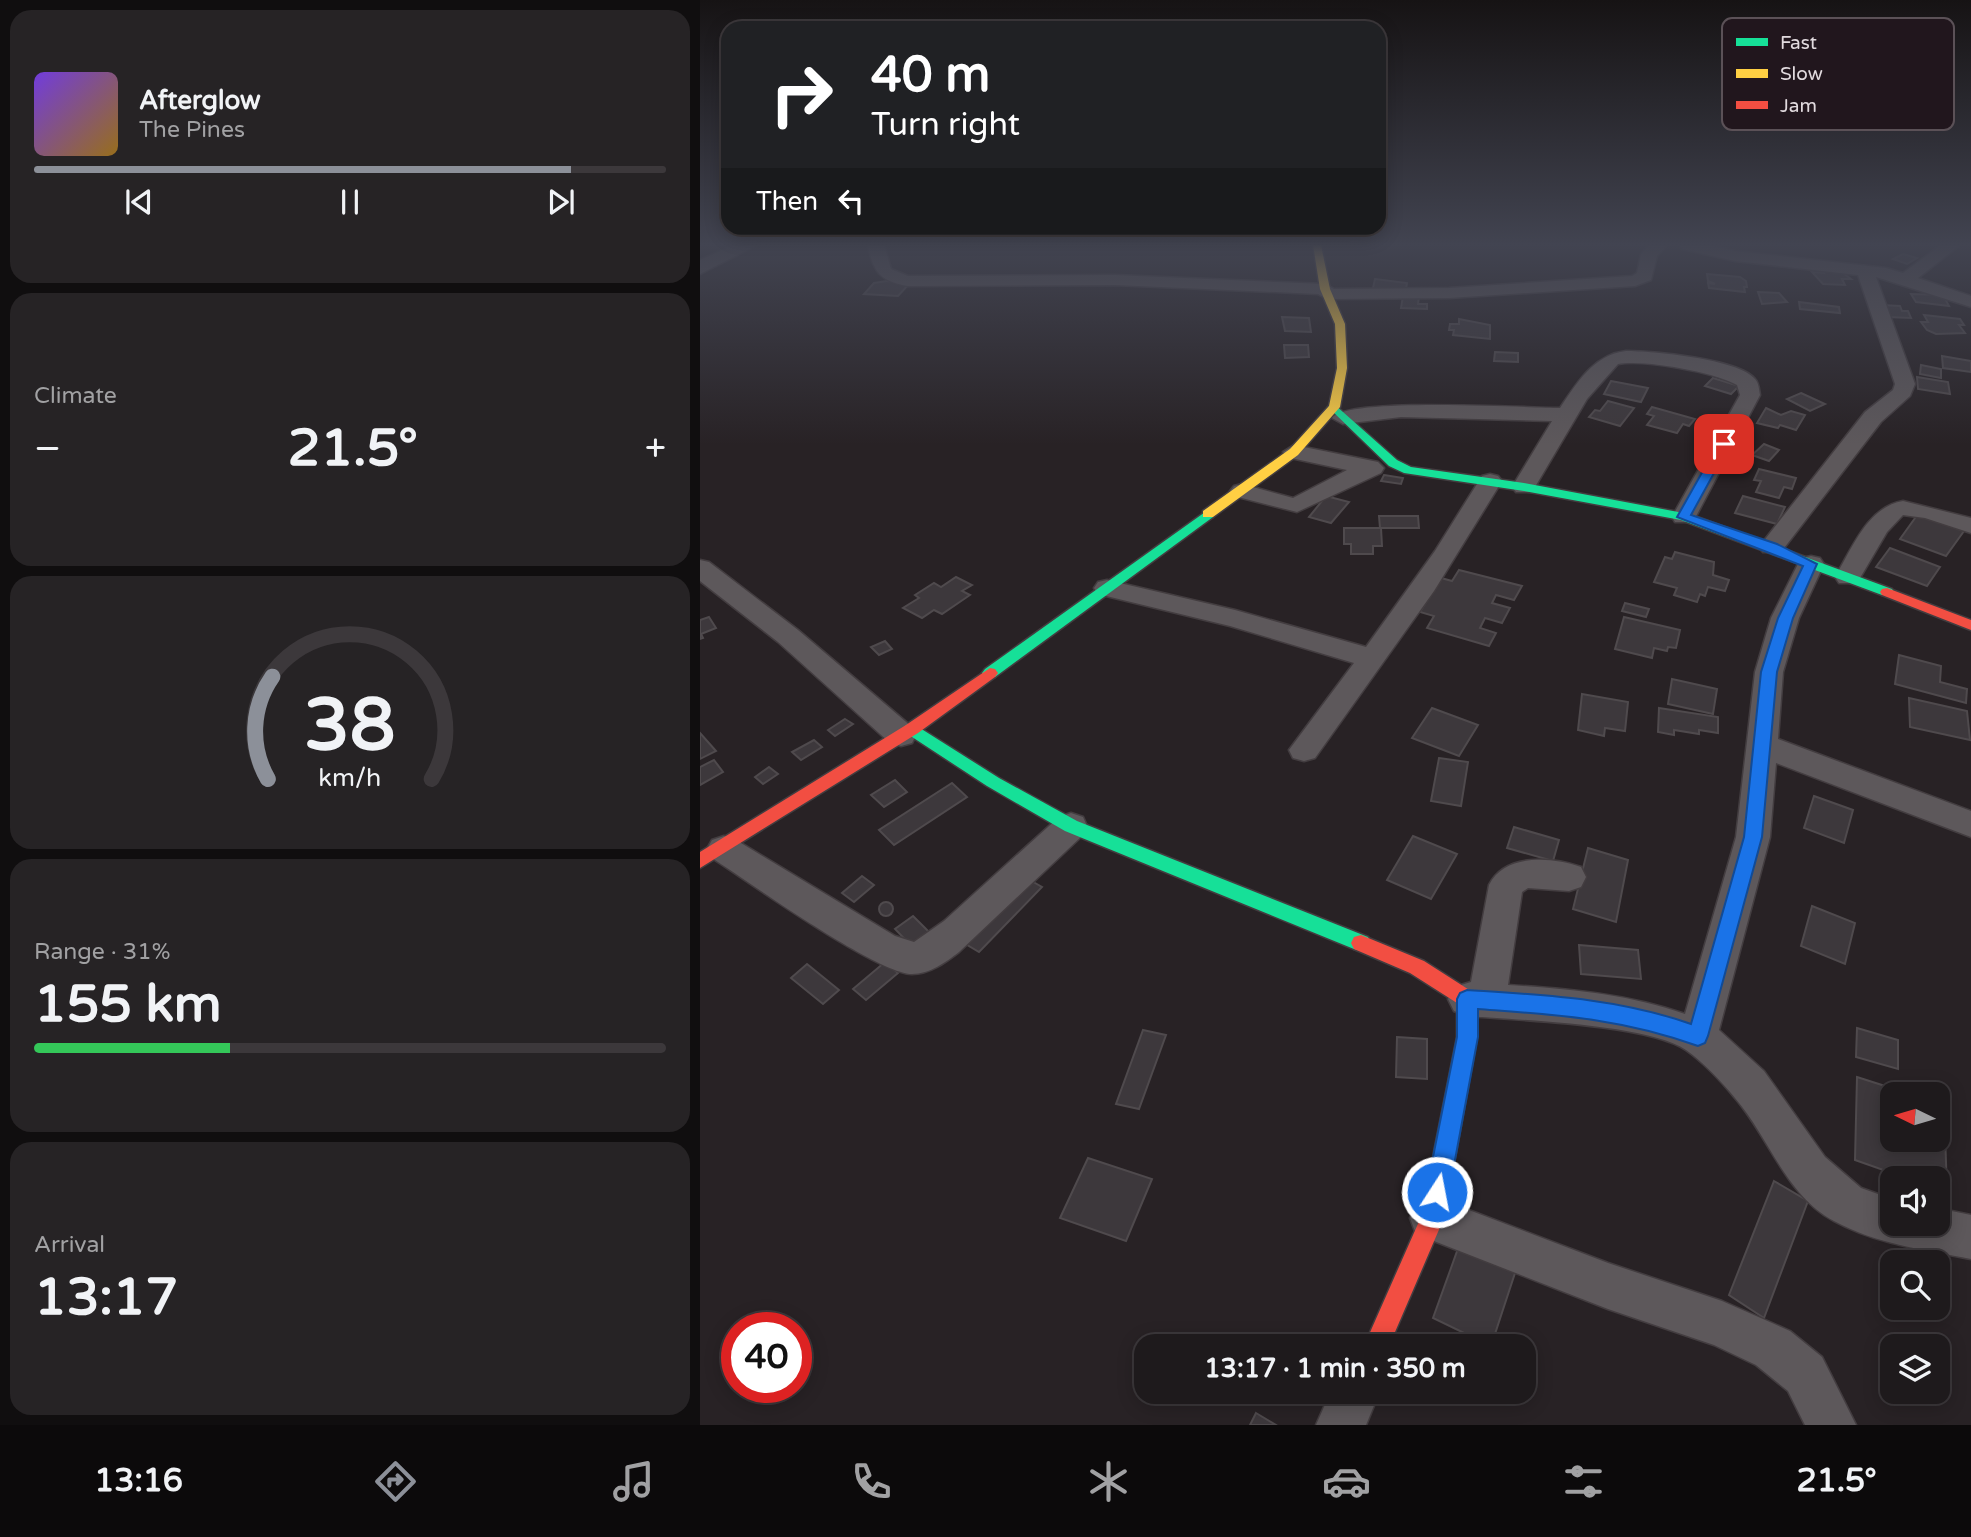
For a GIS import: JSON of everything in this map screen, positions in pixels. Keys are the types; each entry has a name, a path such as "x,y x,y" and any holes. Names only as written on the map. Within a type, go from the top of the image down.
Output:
{"street":[{"path":"1335,312 1340,324 1342,368 1339,413"},
{"path":"1772,547 1873,417 1903,392 1905,384 1880,312"},
{"path":"1524,487 1565,415 1604,364 1613,358 1694,364 1736,375 1747,382 1750,395 1684,517"},
{"path":"1071,826 957,932 937,948 915,960 902,959 712,855 907,732 1242,491 1294,452 1339,413 1408,411 1565,415"},
{"path":"1339,413 1393,463 1408,470"},
{"path":"1294,452 1370,467 1490,481 1684,517 1772,547 1971,625"},
{"path":"1242,491 1280,503 1297,505 1370,467"},
{"path":"1304,750 1422,591 1490,481"},
{"path":"1848,577 1887,515 1898,508 1912,509 1971,526"},
{"path":"1698,1036 1753,837 1769,672 1786,618 1811,564"},
{"path":"700,568 907,732 1071,826 1249,900 1402,959 1477,1000 1575,1007 1650,1019 1698,1036 1751,1085 1810,1172 1847,1205 1880,1217"},
{"path":"1107,588 1235,619 1370,658"},
{"path":"1763,746 1971,824"},
{"path":"1381,1334 1432,1218 1467,1037 1506,884 1522,874 1569,877"},
{"path":"1432,1218 1608,1286 1722,1324 1773,1348 1805,1374 1831,1425"},
{"path":"1950,1233 1971,1237"},
{"path":"1341,1425 1350,1404"}],"building":[{"path":"1884,312 1908,312 1911,318 1887,317"},
{"path":"1924,315 1960,319 1964,325 1959,325 1965,333 1936,334 1927,330 1921,322 1928,322"},
{"path":"1282,317 1309,318 1311,332 1285,331"},
{"path":"1459,319 1490,325 1490,339 1453,335 1454,330 1449,330 1450,324 1459,324"},
{"path":"1284,345 1308,345 1309,357 1285,358"},
{"path":"1495,352 1518,353 1518,362 1494,361"},
{"path":"1942,356 1971,361 1971,372 1943,368"},
{"path":"1921,365 1941,369 1941,378 1920,374"},
{"path":"1917,377 1948,382 1950,394 1918,389"},
{"path":"1713,378 1739,386 1731,394 1705,386"},
{"path":"1611,381 1648,388 1641,402 1604,394"},
{"path":"1801,393 1825,404 1810,411 1787,399"},
{"path":"1608,401 1634,408 1620,426 1589,417 1595,410 1600,411"},
{"path":"1652,407 1695,419 1689,426 1683,424 1677,433 1647,425 1654,416 1647,414"},
{"path":"1766,408 1781,415 1791,411 1805,415 1796,430 1780,425 1778,428 1757,423"},
{"path":"1764,444 1779,450 1769,461 1752,455"},
{"path":"1759,469 1796,478 1792,489 1784,487 1779,498 1756,492 1761,481 1754,480"},
{"path":"1384,475 1403,478 1401,484 1381,481"},
{"path":"1326,496 1349,502 1331,523 1309,517"},
{"path":"1743,496 1785,507 1777,524 1735,513"},
{"path":"1918,514 1964,531 1946,556 1900,539"},
{"path":"1379,516 1418,516 1419,528 1380,528"},
{"path":"1344,528 1381,528 1382,546 1373,546 1373,554 1351,554 1351,544 1344,544"},
{"path":"1890,548 1940,567 1927,586 1876,567"},
{"path":"1675,552 1714,562 1713,575 1729,580 1725,591 1708,587 1705,596 1700,594 1697,602 1674,595 1677,588 1654,582 1665,557 1672,559"},
{"path":"1459,570 1522,586 1514,600 1496,595 1492,603 1510,608 1502,623 1485,618 1480,628 1496,633 1489,646 1427,628 1434,616 1420,612 1441,578 1452,581"},
{"path":"956,577 972,585 962,591 970,595 942,614 934,610 922,618 903,608 919,598 915,595 934,583 941,587"},
{"path":"1625,603 1649,609 1646,617 1622,611"},
{"path":"709,617 716,628 701,634 703,638 700,639 700,620"},
{"path":"1624,617 1680,630 1676,648 1668,647 1667,651 1654,648 1652,658 1615,649"},
{"path":"885,641 892,649 879,655 871,647"},
{"path":"1899,655 1941,666 1940,682 1967,689 1966,703 1895,684"},
{"path":"1672,679 1717,689 1713,714 1668,704"},
{"path":"1582,694 1628,702 1625,731 1605,728 1604,736 1578,730"},
{"path":"1909,698 1967,711 1970,740 1910,727"},
{"path":"1432,708 1478,725 1459,756 1412,738"},
{"path":"1659,708 1718,717 1718,733 1699,730 1699,734 1674,730 1674,735 1658,732"},
{"path":"845,719 853,724 835,736 828,730"},
{"path":"700,733 716,751 700,759"},
{"path":"814,740 822,747 801,760 792,752"},
{"path":"1439,758 1468,762 1461,806 1431,801"},
{"path":"714,760 723,772 700,785 700,767"},
{"path":"769,767 778,774 763,784 755,777"},
{"path":"895,780 907,792 884,807 871,795"},
{"path":"952,783 967,797 894,845 879,830"},
{"path":"1814,796 1853,810 1844,843 1804,828"},
{"path":"1514,827 1559,840 1553,861 1507,848"},
{"path":"1413,836 1457,854 1431,899 1387,880"},
{"path":"1588,848 1628,860 1616,922 1573,909"},
{"path":"862,876 874,885 854,902 842,893"},
{"path":"1028,879 1042,887 979,952 964,943"},
{"path":"886,902 891,904 891,914 886,916 881,914 879,909 881,904"},
{"path":"1812,906 1855,923 1845,964 1801,946"},
{"path":"913,916 934,937 916,951 895,929"},
{"path":"1579,945 1638,950 1641,979 1581,974"},
{"path":"885,962 898,973 866,1000 853,989"},
{"path":"807,964 839,990 823,1004 791,978"},
{"path":"1857,1028 1898,1040 1898,1069 1856,1057"},
{"path":"1143,1030 1166,1035 1139,1109 1116,1104"},
{"path":"1397,1037 1427,1039 1427,1079 1396,1077"},
{"path":"1857,1077 1880,1084 1880,1152 1946,1152 1946,1166 1880,1166 1880,1169 1855,1160"},
{"path":"1088,1158 1152,1179 1126,1241 1060,1218"},
{"path":"1774,1181 1808,1201 1764,1318 1729,1295"},
{"path":"1460,1243 1516,1270 1495,1334 1466,1334 1433,1318"},
{"path":"1256,1413 1276,1425 1250,1425"}],"traffic: fast":[{"path":"1334,407 1393,463 1408,470 1524,487 1684,517 1887,592"},
{"path":"990,673 1208,514"},
{"path":"912,729 993,782 1071,826 1361,943"}],"traffic: slow":[{"path":"1208,514 1294,452 1334,407 1342,368 1340,324 1335,312"}],"traffic: jam":[{"path":"1887,592 1971,625"},
{"path":"700,861 912,729 990,673"},
{"path":"1361,943 1430,974 1467,999 1467,1037 1432,1218 1381,1334"}],"route":[{"path":"1437,1192 1467,1037 1467,999 1575,1007 1650,1019 1698,1036 1753,837 1769,672 1786,618 1811,564 1772,547 1684,517 1724,444"}]}
